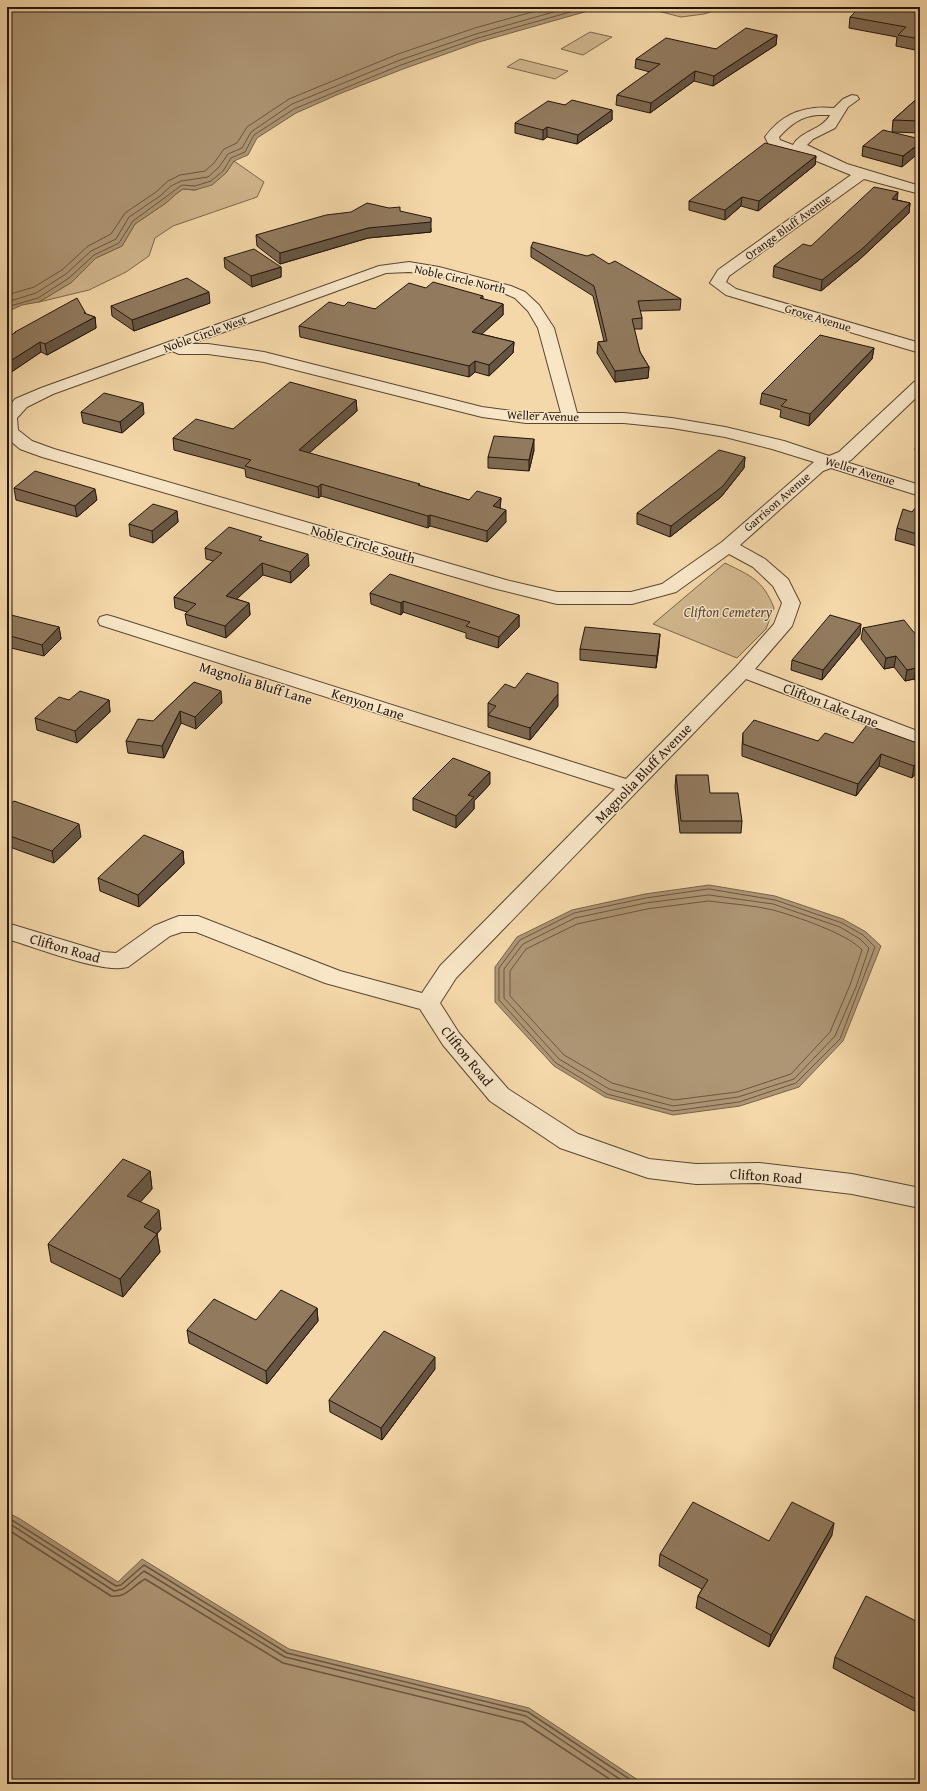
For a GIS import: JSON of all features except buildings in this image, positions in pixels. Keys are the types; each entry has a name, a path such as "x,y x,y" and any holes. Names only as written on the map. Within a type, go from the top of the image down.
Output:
{"street":[{"path":"811,154 799,146 801,142 805,137 822,131 831,124 839,112 840,106 846,101 852,99"},
{"path":"839,112 811,110 798,114 772,137 774,142 778,145 811,154 862,174 920,190"},
{"name":"Orange Bluff Avenue","path":"718,283 723,273 862,174"},
{"name":"Noble Circle West","path":"9,417 21,403 47,391 164,349 244,331 384,269 409,267"},
{"name":"Noble Circle North","path":"409,267 434,270 506,289 520,295 534,308 546,328 570,417"},
{"name":"Grove Avenue","path":"718,283 731,292 920,348"},
{"path":"244,331 264,357"},
{"name":"Weller Avenue","path":"164,349 208,349 264,357 482,412 526,418 624,418 672,423 726,432 778,445 920,491"},
{"name":"Garrison Avenue","path":"728,546 818,467 829,461 845,456 920,385"},
{"name":"Noble Circle South","path":"9,417 10,432 26,445 48,453 500,584 557,598 632,598 669,588 728,546"},
{"name":"Magnolia Bluff Avenue","path":"428,1003 448,972 625,792 742,671 783,626 791,603 781,583 759,563 728,546"},
{"name":"Magnolia Bluff Lane","path":"102,627 625,792"},
{"name":"Clifton Lake Lane","path":"742,671 920,739"},
{"name":"Clifton Road","path":"7,931 103,960 120,961 162,931 179,924 198,924 333,977 428,1003 450,1039 499,1095 569,1141 648,1168 696,1174 759,1173 852,1184 920,1198"}],"green space":[{"path":"642,7 726,7 704,14 681,17"},
{"path":"590,32 612,37 583,55 561,49"},
{"path":"520,59 568,71 555,79 507,67"},
{"path":"234,161 264,182 257,197 173,226 155,238 149,256 126,272 89,290 39,302 72,282 96,258 122,246 135,224 166,203 176,194 183,189 195,190 226,173"},
{"name":"Clifton Cemetery","path":"725,563 749,576 761,585 774,608 766,629 737,658 653,624"}],"water":[{"path":"7,7 602,7 479,42 403,69 339,94 296,113 257,138 248,155 234,161 226,173 212,185 195,190 183,189 166,203 135,224 122,246 96,258 72,282 39,302 22,305 7,312"},
{"path":"709,885 775,896 843,919 866,932 881,946 843,1041 799,1087 740,1106 673,1115 605,1097 554,1066 495,1002 495,967 517,937 572,910 645,894"},
{"path":"7,1512 118,1582 142,1559 289,1649 529,1708 644,1784 7,1784"}]}
